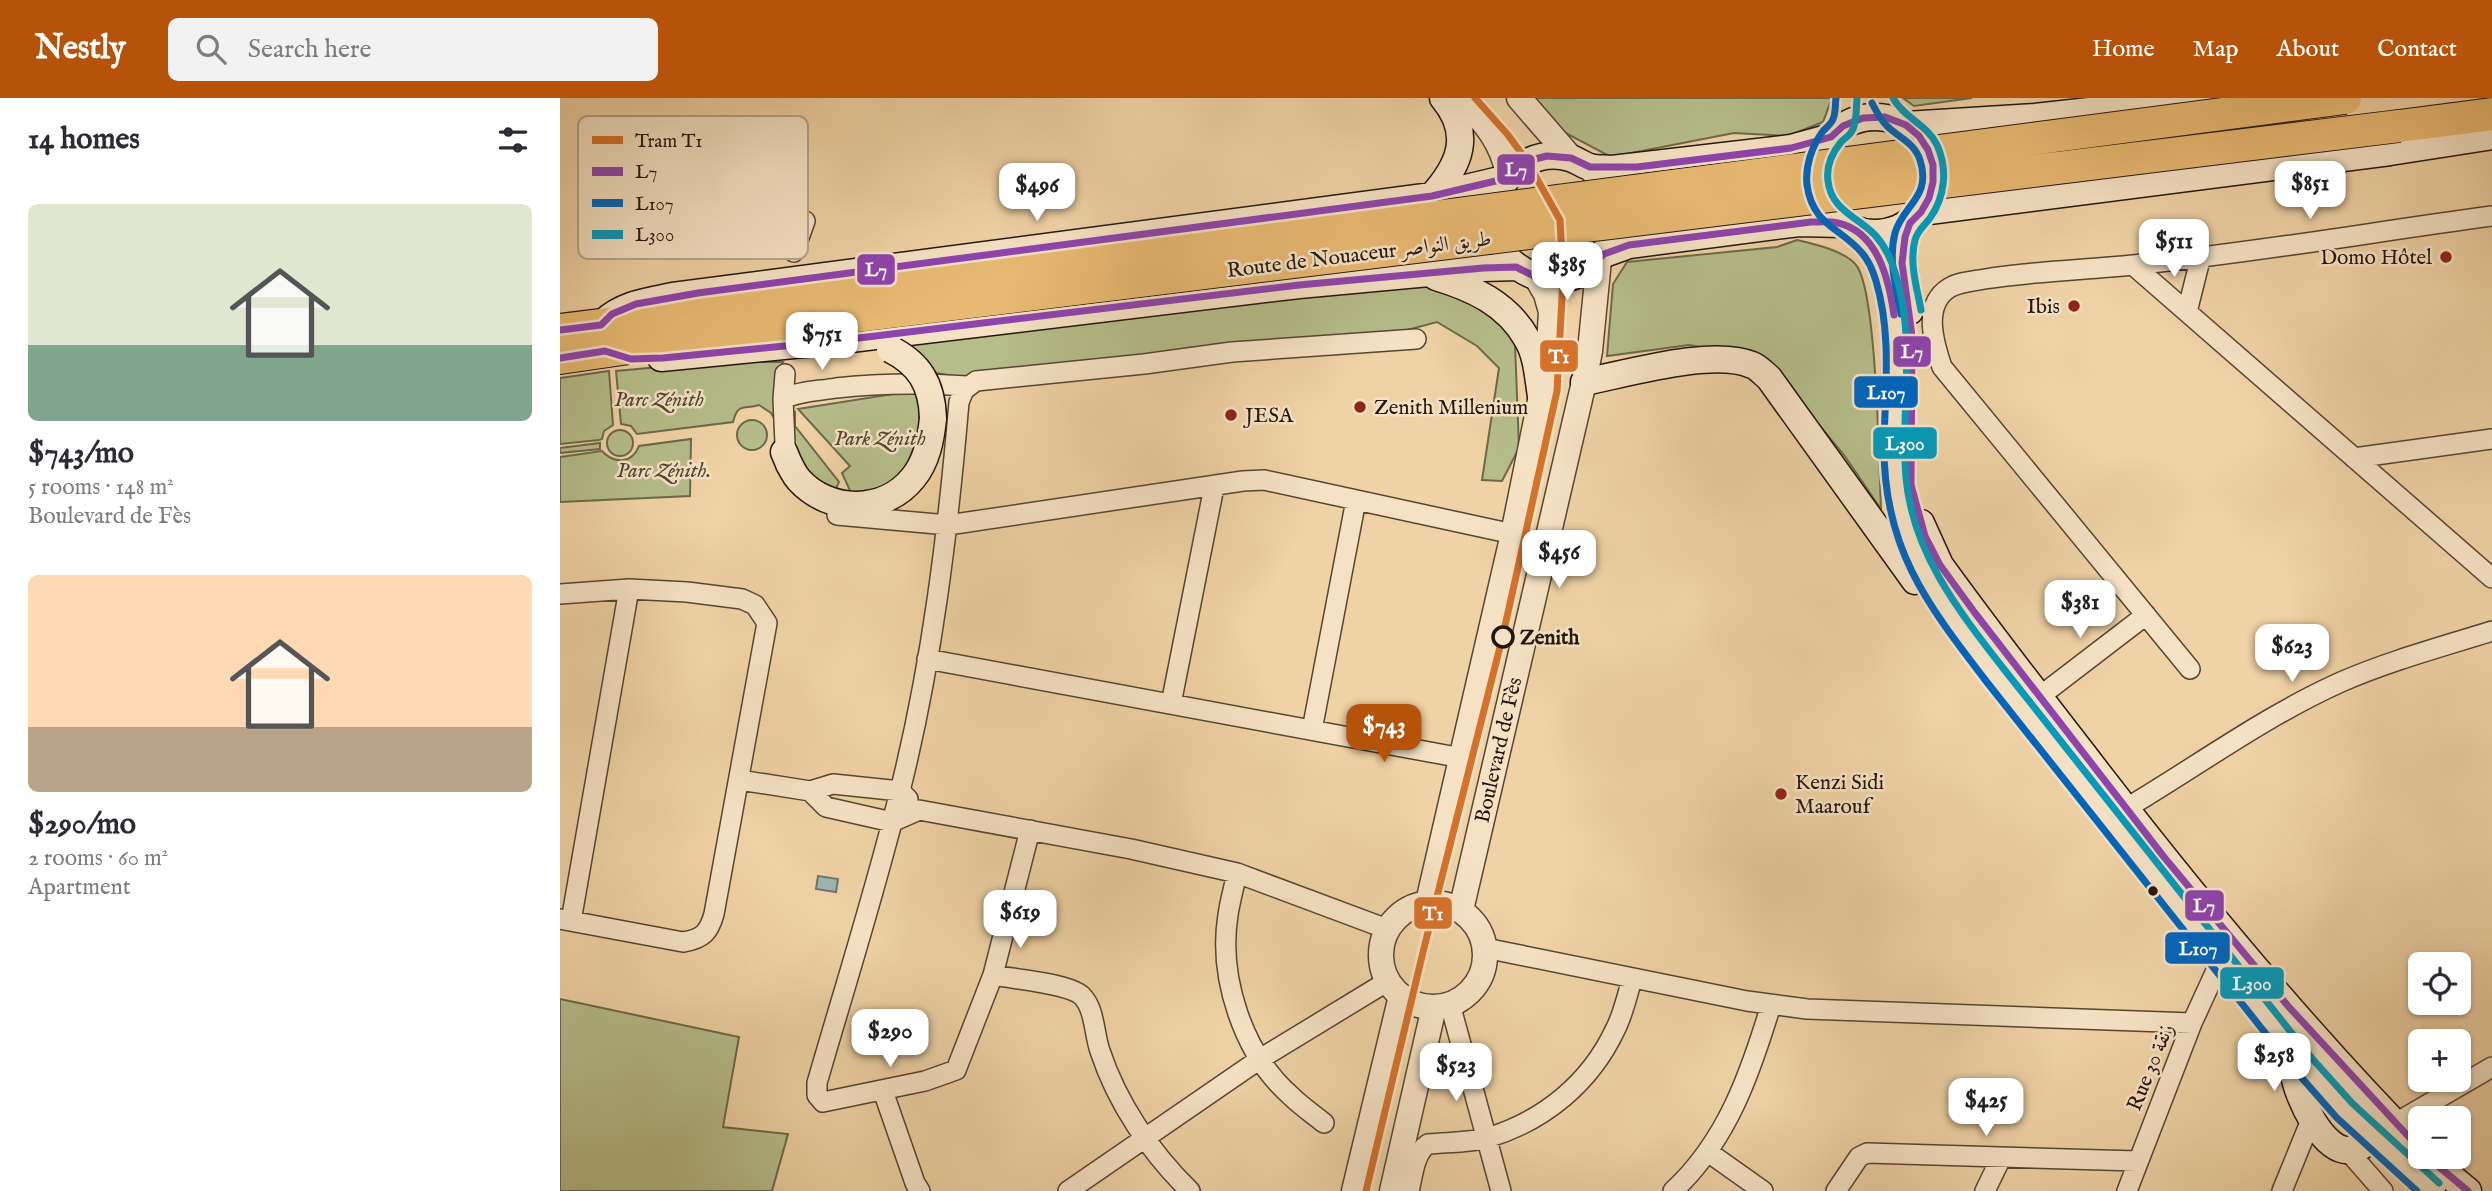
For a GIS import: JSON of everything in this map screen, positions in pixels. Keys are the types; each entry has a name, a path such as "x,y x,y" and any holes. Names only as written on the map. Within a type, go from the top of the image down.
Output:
{"highway":[{"name":"Route de Nouaceur طريق النواصر","path":"560,358 603,338 2345,98"},
{"name":"Route de Nouaceur طريق النواصر","path":"816,309 2492,114"},
{"name":"Route de Nouaceur طريق النواصر","path":"560,330 603,338"}],"main road":[{"path":"1432,196 1451,174 1460,146 1458,125 1443,98"},
{"path":"1847,98 1837,132 1820,155 1816,176 1823,203 1873,249 1882,265 1894,312 1895,485 1908,541 1923,573 1946,610 2293,1052 2360,1125 2384,1130 2408,1143"},
{"path":"1881,98 1901,123 1919,136 1933,165 1929,198 1915,217 1903,250 1902,263 1912,336 1911,485 1925,536 1940,565 2125,809 2242,954 2312,1034 2432,1191"},
{"path":"2206,98 2035,117 1901,123 1874,117 1852,121 1837,132 1791,148 1637,167 1580,162 1559,155 1535,158 1506,177 1432,196 673,296 636,304 612,314 603,338 631,359 834,341 1299,285 1483,268 1526,272 1553,280 1586,271 1601,257 1629,245 1799,223 1885,233 1915,217 2492,136"},
{"path":"1580,162 1601,178 1610,192 1615,208 1613,232 1601,257"},
{"path":"1506,177 1495,197 1491,216 1494,236 1503,253 1526,272"},
{"path":"1427,274 1483,294 1508,316 1528,340 1538,373 1541,396"},
{"path":"768,345 792,350 866,345 890,349 910,361 929,387 933,418 929,445 912,480 891,496 869,504 853,506 836,503 811,491 792,470 784,452"},
{"path":"1584,382 1692,361 1731,359 1753,365 1769,378 1920,589 1946,610"},
{"path":"2293,1052 2293,1073 2297,1089 2311,1119 2337,1148 2348,1151 2366,1143 2384,1130"},
{"path":"2441,1169 2468,1191"}],"street":[{"path":"1461,98 1500,146 1505,159 1506,177"},
{"path":"1519,98 1580,162"},
{"path":"2190,669 1942,367 1935,345 1933,323 1938,299 1949,288 1963,282 2003,276 2133,265 2492,216"},
{"path":"2187,312 2200,256"},
{"name":"Boulevard de Fès","path":"1461,910 1584,382 1601,257"},
{"path":"2133,265 2492,578"},
{"name":"Boulevard de Fès","path":"1428,902 1513,534 1548,361 1551,312 1546,294 1526,272"},
{"path":"783,399 801,393 880,383 967,386 981,381 1232,352 1416,339"},
{"path":"785,374 783,399 786,467 793,486 806,500 825,512 948,524 1264,480 1513,534"},
{"path":"967,386 959,402 948,524 927,659 892,822 817,1083 817,1095 823,1102 925,1081 956,1070 993,975 1030,830"},
{"path":"2354,458 2492,439"},
{"path":"1171,704 1214,487"},
{"path":"1312,730 1356,500"},
{"path":"560,594 629,589 741,598 755,605 767,623 714,914 709,931 702,937 683,942 565,920 629,589"},
{"path":"2039,697 2146,615"},
{"path":"2125,809 2291,707 2342,682 2402,659 2492,631"},
{"path":"927,659 1462,758"},
{"path":"740,780 810,791 833,783 900,791 919,810"},
{"path":"810,791 826,807 892,822 919,810 1131,849 1237,873 1387,929"},
{"path":"1237,873 1227,916 1227,966 1238,1015 1260,1059 1289,1094 1324,1123"},
{"path":"1428,902 1444,903 1461,910 1477,927 1485,948 1484,967 1476,985 1466,995 1442,1006 1415,1004 1394,988 1381,957 1387,929 1403,912 1428,902"},
{"path":"1485,948 1632,979 1771,1005 1807,1009 2192,1023"},
{"name":"Rue 30 زنقة","path":"2127,1191 2192,1023 2220,962"},
{"path":"993,975 1071,988 1082,996 1090,1009 1100,1051 1118,1093 1145,1139 1174,1176 1190,1191"},
{"path":"1409,1191 1417,1159 1422,1148 1428,1144 1486,1138 1553,1107 1575,1087 1600,1059 1617,1027 1632,979"},
{"path":"1068,1191 1260,1059 1394,988"},
{"path":"1354,1191 1394,988"},
{"path":"1673,1191 1709,1152 1730,1117 1745,1085 1771,1005"},
{"path":"1442,1006 1501,1191"},
{"path":"1392,1191 1442,1006"},
{"path":"2384,1130 2492,1067"},
{"path":"883,1091 920,1191"},
{"path":"2282,1191 2311,1119"},
{"path":"2348,1151 2383,1191"},
{"path":"1709,1152 1763,1191"},
{"path":"1836,1191 1859,1157 1867,1153 2137,1161"},
{"path":"1985,1191 2001,1158"}],"green space":[{"path":"1531,98 1832,98 1823,122 1788,136 1734,133 1611,157 1556,128"},
{"path":"1903,98 1972,98 1914,106"},
{"path":"1797,240 1845,256 1856,265 1863,281 1873,342 1881,509 1844,455 1764,358 1689,345 1607,356 1613,284 1627,262 1777,247"},
{"path":"1427,274 1528,340 1515,344 1519,448 1502,481 1482,480 1499,368 1477,346 1437,322 1388,335 965,378 930,372 903,343"},
{"name":"Parc Zénith","path":"715,362 783,362 775,378 778,385 777,423 771,413 759,405 740,409 733,422 637,434 631,426 621,424 616,371"},
{"name":"Parc Zénith","path":"609,371 613,425 604,431 602,439 560,444 560,378"},
{"name":"Park Zénith","path":"918,390 924,407 911,466 886,487 851,493 842,473 850,466 798,409"},
{"name":"Park Zénith","path":"795,412 795,426 839,482 835,491 805,469 795,451 786,415"},
{"path":"752,420 763,424 767,435 763,446 752,450 741,446 737,435 741,424"},
{"name":"Parc Zénith","path":"620,430 629,434 633,443 629,452 620,456 611,452 607,443 611,434"},
{"name":"Parc Zénith.","path":"691,439 690,496 560,502 560,457 602,451 612,458 622,460 632,456 639,446"},
{"name":"Parc Zénith","path":"600,443 600,449 560,453 560,448"},
{"path":"560,999 739,1037 723,1127 788,1134 772,1191 560,1191"}],"water":[{"path":"818,876 838,879 836,892 816,889"}],"tram line":[{"name":"T1","path":"1366,1191 1503,635 1557,391 1563,278 1560,220 1527,161 1475,98"}],"transit line":[{"name":"L107","path":"1836,98 1835,114 1810,156 1807,185 1810,199 1821,218 1862,253 1876,281 1886,342 1886,481 1891,514 1912,572 1945,626 1986,681 2293,1068 2337,1118 2417,1191"},
{"name":"L300","path":"1893,98 1903,111 1933,138 1943,164 1939,201 1917,234 1913,249 1914,275 1921,310"},
{"name":"L300","path":"1857,99 1854,128 1832,155 1828,181 1830,191 1840,206 1879,239 1895,272 1902,298 1907,349 1906,478 1918,531 1940,579 2003,668 2309,1055 2352,1103 2439,1183"},
{"name":"L107","path":"1872,103 1885,123 1914,149 1923,173 1919,192 1899,223 1893,243 1894,274 1901,314"},
{"name":"L7","path":"560,330 601,325 612,314 636,304 698,293 1432,196 1504,179 1527,161 1547,156 1571,158 1590,167 1637,167 1791,148 1831,137 1843,126 1863,118 1885,117 1906,125 1919,136 1933,165 1929,198 1921,212 1910,223 1905,237 1902,263 1912,336 1911,485 1925,536 1940,565 1975,613 2164,857 2288,1006 2408,1136"},
{"name":"L7","path":"560,358 605,351 631,359 663,358 834,341 1299,285 1483,268 1516,267 1536,277 1553,280 1586,271 1604,254 1629,245 1811,222 1838,223 1863,236 1872,247 1885,273 1894,315"},
{"name":"L7","path":"2441,1169 2468,1191"}],"place":[{"name":"Domo Hôtel","path":"2446,257"},
{"name":"Ibis","path":"2074,306"},
{"name":"Zenith Millenium","path":"1360,407"},
{"name":"JESA","path":"1231,415"},
{"name":"Zenith","path":"1503,637"},
{"name":"Kenzi Sidi Maarouf","path":"1781,794"}]}
